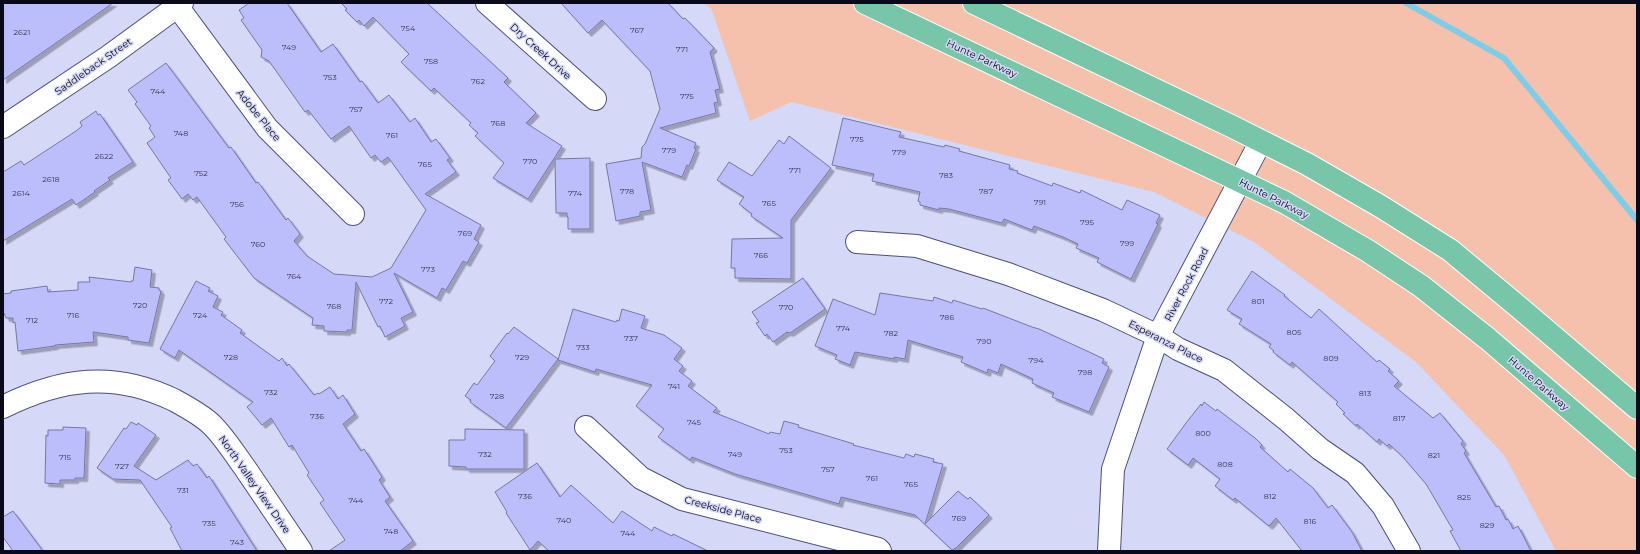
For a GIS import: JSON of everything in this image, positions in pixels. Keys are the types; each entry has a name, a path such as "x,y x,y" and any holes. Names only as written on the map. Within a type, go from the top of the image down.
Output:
{"main road":[{"name":"Hunte Parkway","path":"865,3 1284,202 1368,251 1421,286 1488,339 1637,467"},
{"path":"974,3 1261,141 1307,164 1380,206 1450,250 1637,408"}],"street":[{"name":"Dry Creek Drive","path":"487,3 594,100"},
{"name":"Saddleback Street","path":"3,127 108,57 179,5"},
{"name":"Adobe Place","path":"179,5 267,128 353,214"},
{"name":"River Rock Road","path":"1109,551 1113,469 1158,336 1261,141"},
{"name":"Esperanza Place","path":"857,242 916,246 1008,274 1103,310 1158,336 1178,349 1224,370 1269,405 1320,449 1355,473 1365,487 1383,506 1409,551"},
{"name":"North Valley View Drive","path":"3,407 29,394 55,386 96,381 130,384 162,394 198,414 211,424 226,441 301,551"},
{"name":"Creekside Place","path":"586,428 640,478 682,499 880,551"}],"shaded area":[{"path":"702,3 1637,3 1637,551 1556,551 1504,455 1416,362 1254,242 1154,192 791,102 750,121 711,8"}],"building":[{"path":"3,3 113,3 3,80"},
{"path":"249,3 287,3 321,52 333,44 360,82 362,81 378,103 389,95 410,122 415,118 431,142 436,139 450,158 447,160 456,172 425,194 481,225 474,239 479,242 467,263 463,261 446,290 442,288 437,298 394,273 413,312 401,318 405,326 385,337 380,326 378,327 356,282 352,330 347,330 347,332 324,331 324,326 312,325 313,318 254,278 224,239 226,237 197,197 193,200 188,194 182,199 168,180 171,178 147,143 155,137 149,128 151,126 135,104 137,102 128,90 166,63 229,148 231,147 256,183 258,182 286,220 288,218 300,234 294,241 307,256 334,274 372,277 391,268 426,210 388,157 381,162 375,155 371,158 349,126 331,139 308,110 305,112 269,61 261,57 262,50 241,20 244,18 239,10"},
{"path":"341,3 427,3 508,78 504,82 536,113 526,123 562,146 528,199 493,178 504,163 475,136 478,133 469,125 471,123 434,88 431,91 401,62 409,54 373,17 364,26 359,20 357,22 345,10 347,9"},
{"path":"561,3 668,3 714,48 710,52 720,89 715,90 718,102 714,103 716,113 660,128 696,143 694,148 696,149 689,166 687,165 682,177 642,162 651,210 640,212 640,216 616,221 606,164 641,158 642,147 645,144 660,109 650,71 602,20 588,33"},
{"path":"96,111 98,115 100,114 133,162 108,178 110,180 76,205 72,199 3,241 3,172 21,161 24,165 76,131 82,126 80,122"},
{"path":"843,118 901,132 899,137 944,147 945,145 960,149 959,151 1010,165 1009,169 1018,171 1017,173 1052,186 1053,183 1080,193 1081,190 1122,210 1127,200 1160,215 1156,223 1158,224 1131,279 1097,262 1099,258 1076,248 1078,244 1063,237 1034,226 1032,230 1004,219 1002,223 949,209 939,208 939,210 920,205 920,202 918,201 920,192 872,181 874,174 832,165"},
{"path":"789,136 831,168 791,220 791,279 735,278 735,268 731,268 732,239 783,238 751,216 752,214 739,204 744,197 717,180 729,162 752,176 779,140 784,144"},
{"path":"590,158 590,229 568,229 567,213 556,213 555,159"},
{"path":"135,267 152,270 150,287 159,288 161,291 149,343 128,340 128,337 93,332 94,342 55,345 18,351 15,322 13,323 13,318 6,318 3,311 3,294 11,293 11,291 47,286 48,292 78,290 78,282 90,282 89,277 131,282 133,281"},
{"path":"1252,271 1285,295 1284,296 1311,318 1319,309 1377,362 1379,360 1390,369 1388,371 1399,381 1394,386 1433,418 1440,413 1463,441 1461,444 1466,451 1464,453 1496,507 1499,506 1506,520 1508,519 1513,529 1518,526 1531,551 1461,551 1450,531 1453,530 1426,484 1402,456 1389,444 1387,446 1379,439 1377,442 1357,424 1356,426 1343,414 1345,413 1336,404 1338,402 1292,362 1290,365 1273,352 1274,351 1269,347 1271,344 1239,324 1242,319 1227,310"},
{"path":"803,278 825,309 790,333 787,332 773,342 767,334 765,336 756,323 759,322 752,312"},
{"path":"196,281 210,288 208,291 218,296 213,307 223,312 221,315 242,330 240,333 279,361 282,358 287,366 289,364 314,395 319,394 330,387 338,399 343,395 355,414 343,424 361,451 364,449 382,477 379,480 390,497 385,501 413,541 400,551 329,551 345,540 320,503 324,500 307,475 309,473 292,445 289,447 271,418 262,425 247,407 253,402 179,350 175,358 160,349"},
{"path":"880,293 933,301 934,297 952,303 953,300 982,309 983,308 1039,329 1087,351 1104,359 1102,363 1109,367 1089,412 1052,397 1054,393 1032,383 1033,379 1001,364 998,373 988,369 987,373 961,362 963,357 908,340 905,359 894,357 894,359 855,352 850,365 835,359 837,355 815,346 833,299 875,315"},
{"path":"573,309 616,322 617,320 619,321 622,309 645,316 641,328 664,335 682,348 674,359 683,366 679,371 692,381 688,386 717,408 713,412 769,434 770,432 780,434 784,421 799,425 798,427 854,444 853,445 904,458 906,454 914,457 915,454 934,459 933,462 943,464 925,524 958,491 968,499 970,497 989,515 956,548 952,550 915,515 841,497 839,504 735,474 692,457 690,460 658,437 664,429 636,406 652,385 596,369 595,372 558,360"},
{"path":"514,327 558,359 506,428 470,402 471,400 465,396 474,383 477,385 495,361 490,356 507,333 508,334"},
{"path":"1204,402 1216,411 1217,409 1255,438 1262,445 1260,447 1288,472 1290,469 1313,488 1328,508 1332,505 1352,532 1362,551 1302,551 1276,518 1269,526 1235,498 1233,500 1215,486 1220,479 1193,458 1188,465 1167,449"},
{"path":"131,422 137,425 138,423 156,435 134,466 156,480 188,460 193,466 197,464 207,478 209,476 257,551 182,551 170,528 172,527 140,480 113,479 97,468 124,428 126,429"},
{"path":"63,427 86,428 84,478 75,478 75,480 60,480 60,484 45,483 46,435 48,436 48,430 63,430"},
{"path":"465,429 524,430 524,469 466,469 466,467 449,466 449,440 465,440"},
{"path":"537,463 560,497 571,485 613,523 622,511 652,531 654,527 672,536 673,534 708,551 549,551 538,541 530,550 506,513 507,512 495,492"},
{"path":"13,511 43,551 13,551 3,537 3,517"}],"waterway":[{"path":"1406,3 1504,58 1637,220"}]}
